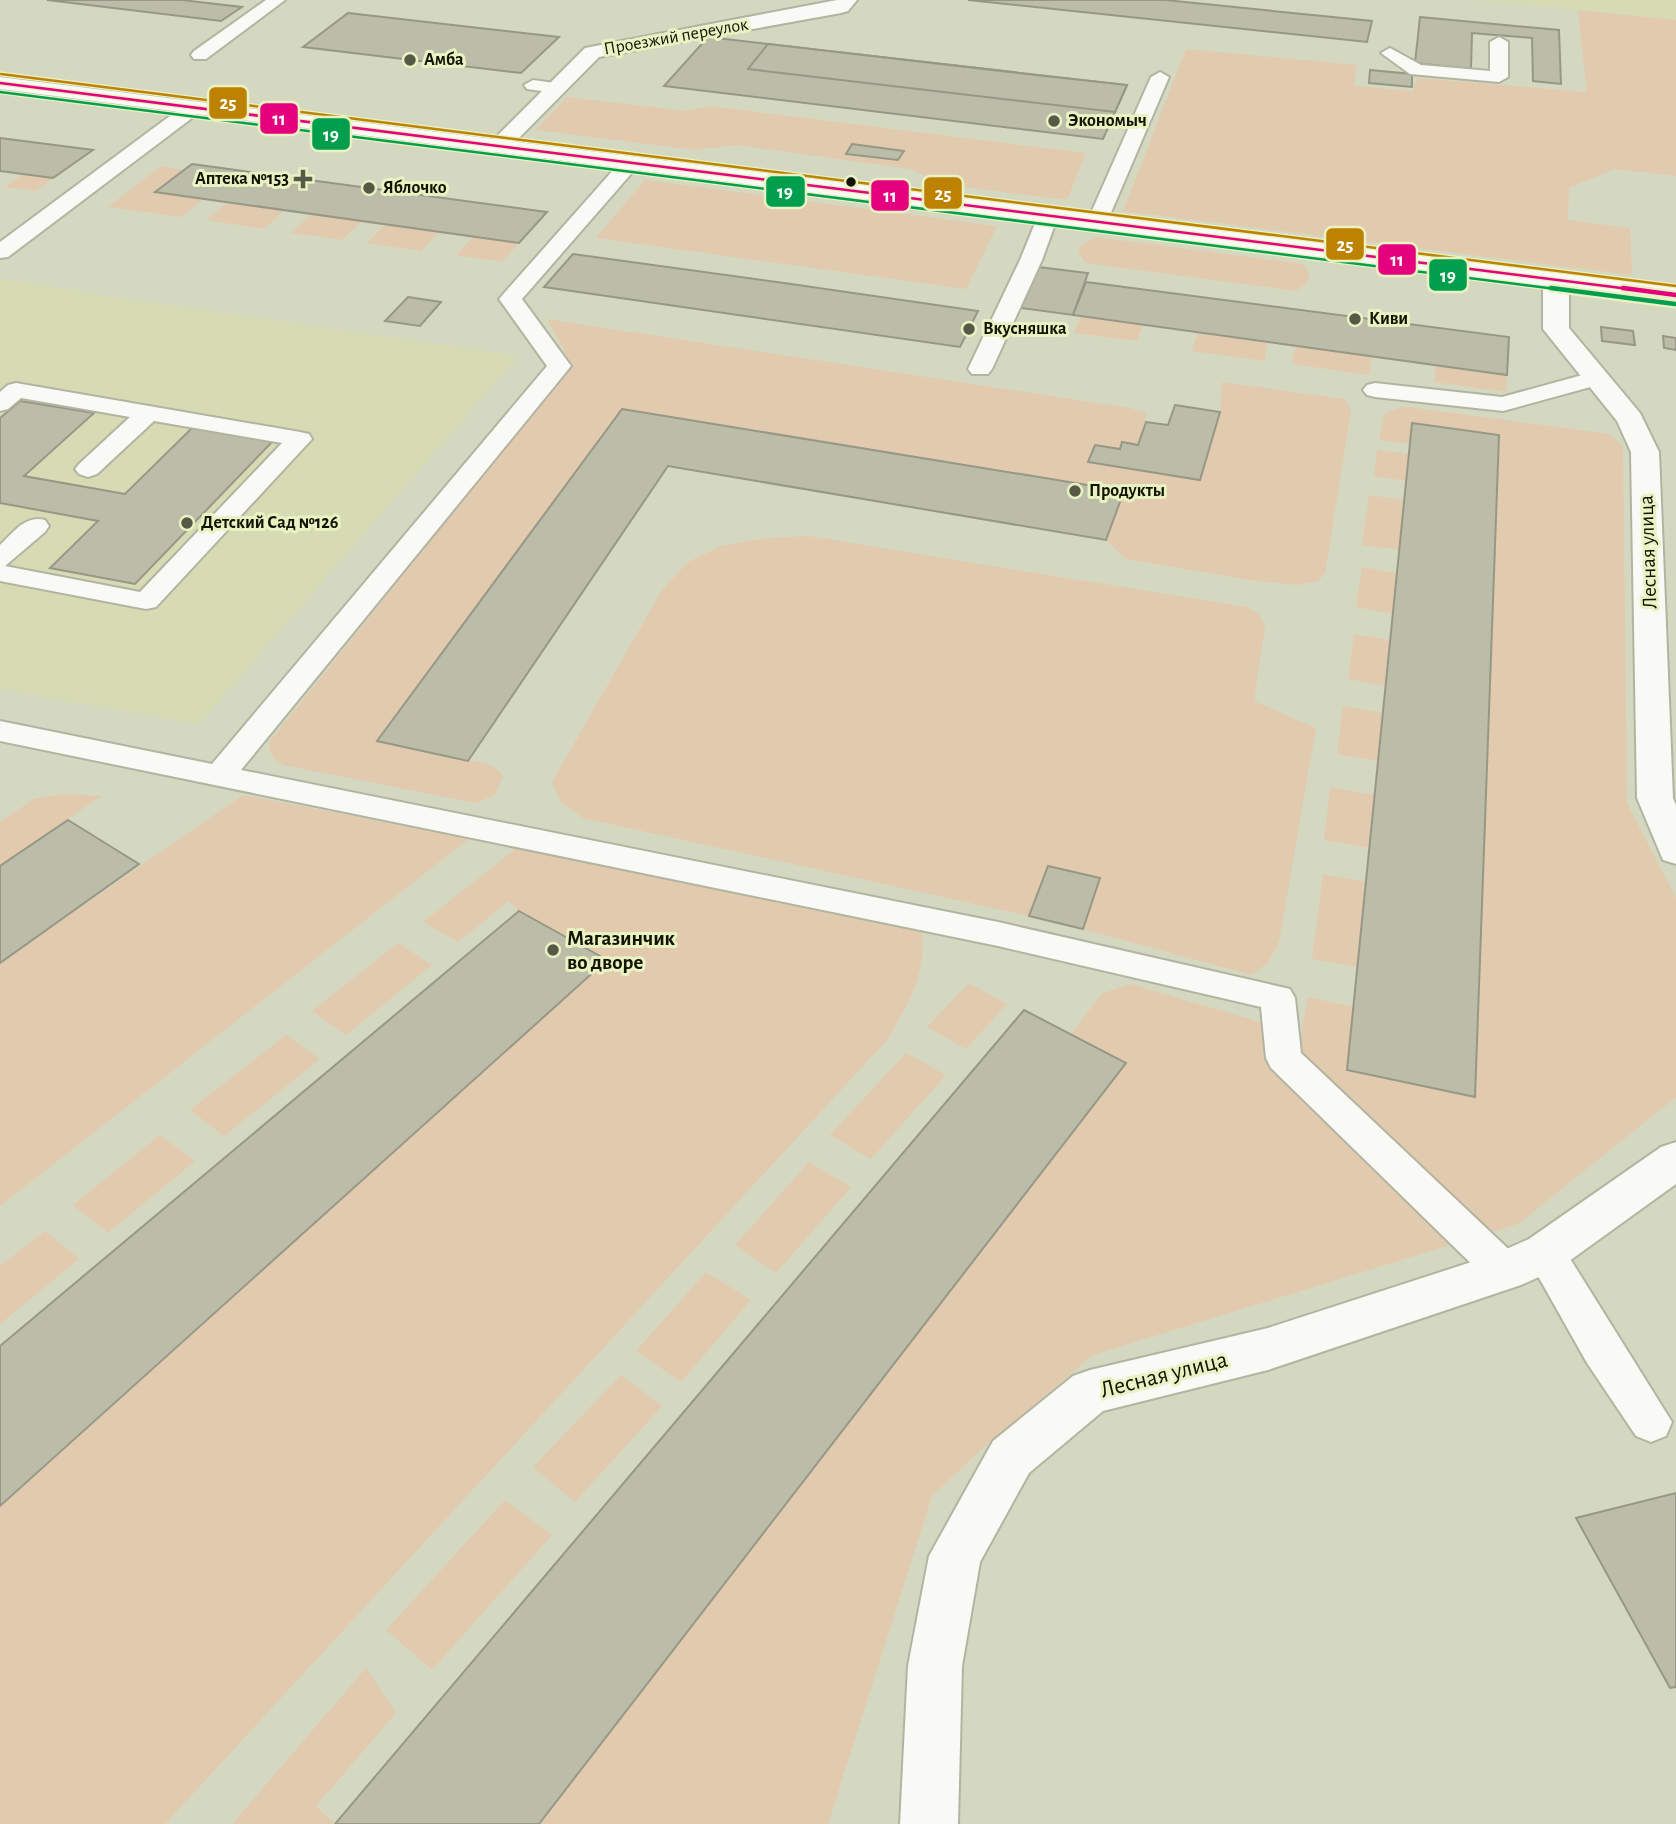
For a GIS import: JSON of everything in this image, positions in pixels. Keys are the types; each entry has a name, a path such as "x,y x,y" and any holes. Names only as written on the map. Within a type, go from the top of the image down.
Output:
{"street":[{"name":"Проезжий переулок","path":"497,147 592,52 841,7 847,0"},
{"path":"0,83 1676,295"},
{"name":"Лесная улица","path":"1556,280 1556,329 1630,419 1645,452 1655,798 1676,851"},
{"name":"Лесная улица","path":"929,1824 935,1666 955,1556 1011,1457 1090,1392 1268,1349 1525,1262 1676,1160"}],"lane":[{"path":"200,55 277,0"},
{"path":"1390,53 1416,69 1499,77 1499,42"},
{"path":"1097,222 1160,77"},
{"path":"533,85 556,88"},
{"path":"0,252 193,108"},
{"path":"220,775 559,366 510,299 630,163"},
{"path":"980,369 1031,260 1048,216"},
{"path":"1375,390 1503,404 1597,378"},
{"path":"0,404 16,390 300,439 146,601 0,573"},
{"path":"88,469 149,413"},
{"path":"0,559 36,526"},
{"path":"0,731 998,934 1278,998 1284,1058 1525,1262 1602,1350 1651,1422"}],"shaded area":[{"path":"1473,0 1676,0 1676,20 1578,10"},
{"path":"1578,10 1676,20 1676,176 1614,169 1569,188 1568,220 1630,228 1632,275 1123,211 1186,49 1357,65 1354,86 1413,91 1417,78 1587,92"},
{"path":"567,97 684,111 711,106 1086,153 1067,200 947,185 910,169 737,145 695,150 536,130"},
{"path":"161,166 184,170 156,191 203,199 181,217 108,207"},
{"path":"23,174 53,178 36,191 5,187"},
{"path":"645,180 997,226 966,289 596,238"},
{"path":"228,202 285,210 264,229 206,220"},
{"path":"312,214 362,221 342,240 291,233"},
{"path":"386,224 439,232 421,251 367,243"},
{"path":"474,236 519,243 502,262 456,255"},
{"path":"1096,237 1303,264 1309,276 1304,285 1296,291 1085,263 1078,251 1081,245"},
{"name":"Детский Сад №126","path":"0,278 518,356 199,724 0,689"},
{"path":"1081,316 1143,325 1137,341 1074,333"},
{"path":"547,319 1130,408 1147,413 1138,445 1122,442 1120,449 1095,445 1088,462 1199,480 1220,412 1222,382 1345,399 1351,411 1325,573 1318,581 1298,585 1255,581 1126,559 1106,540 1123,492 622,409 377,741 488,764 503,776 495,795 476,803 283,765 272,755 270,741 572,365"},
{"path":"1198,332 1268,342 1264,361 1192,351"},
{"path":"1296,346 1372,357 1369,375 1292,364"},
{"path":"1436,365 1507,375 1506,392 1434,382"},
{"path":"1401,406 1609,434 1623,446 1627,803 1676,898 1676,1097 1518,1224 1093,1355 983,1448 932,1496 828,1824 539,1824 1125,1063 1071,1034 1101,994 1130,984 1301,1034 1308,997 1354,1007 1347,1071 1474,1097 1499,435 1413,423 1410,444 1379,440 1384,415"},
{"path":"1377,450 1409,454 1407,481 1374,476"},
{"path":"1369,495 1405,500 1400,550 1362,545"},
{"path":"808,536 1247,607 1260,615 1265,627 1254,701 1316,728 1279,942 1268,963 1251,975 1083,929 1099,878 1048,866 1029,916 583,818 560,801 552,782 662,590 688,562 721,546 764,538"},
{"path":"1362,567 1397,573 1393,614 1356,607"},
{"path":"1354,634 1391,640 1386,686 1348,679"},
{"path":"1343,706 1383,713 1379,761 1337,754"},
{"path":"1330,787 1375,795 1370,848 1324,840"},
{"path":"60,794 101,796 0,866 0,822 34,799"},
{"path":"243,795 470,838 0,1206 0,963"},
{"path":"518,847 922,931 921,962 914,988 887,1040 165,1824 0,1824 0,1506 606,960 519,911 509,901 458,942 423,922"},
{"path":"1323,874 1366,882 1358,967 1312,959"},
{"path":"398,943 432,965 346,1035 312,1011"},
{"path":"969,983 1007,1004 966,1049 927,1027"},
{"path":"286,1035 320,1059 224,1136 190,1110"},
{"path":"906,1053 946,1075 871,1159 830,1135"},
{"path":"160,1135 195,1161 108,1233 73,1205"},
{"path":"809,1162 851,1187 776,1273 735,1245"},
{"path":"45,1231 79,1259 0,1324 0,1266"},
{"path":"706,1272 751,1300 681,1382 636,1351"},
{"path":"621,1375 662,1406 575,1502 533,1467"},
{"path":"505,1500 552,1535 432,1670 386,1630"},
{"path":"366,1668 396,1713 316,1806 335,1824 232,1824"}],"building":[{"path":"47,0 182,0 242,7 221,21"},
{"path":"968,0 1165,0 1372,21 1367,42"},
{"path":"348,13 559,37 521,73 303,47"},
{"path":"1420,17 1559,30 1561,84 1533,81 1532,38 1472,33 1471,69 1415,63"},
{"path":"708,37 1127,85 1103,139 664,86"},
{"path":"768,44 1127,85 1115,112 748,69"},
{"path":"1370,70 1412,74 1412,87 1369,83"},
{"path":"0,138 93,150 53,178 0,171"},
{"path":"852,144 904,151 898,160 846,154"},
{"path":"192,164 547,212 519,243 155,192"},
{"path":"573,254 978,311 960,347 544,287"},
{"path":"1038,267 1088,273 1073,315 1021,308"},
{"path":"1086,282 1509,337 1507,375 1073,315"},
{"path":"408,297 441,302 420,326 385,321"},
{"path":"1601,327 1633,331 1635,345 1602,341"},
{"path":"1663,336 1676,338 1676,350 1664,348"},
{"path":"20,401 94,413 24,476 125,494 192,428 272,442 135,584 50,568 98,521 0,503 0,418"},
{"path":"1175,405 1220,412 1200,480 1088,462 1095,445 1120,449 1122,442 1138,445 1146,422 1168,425"},
{"path":"622,409 1124,491 1106,540 668,466 468,761 377,741"},
{"path":"1412,423 1499,435 1475,1097 1347,1070"},
{"path":"68,820 139,864 0,963 0,866"},
{"path":"1048,866 1100,878 1083,929 1029,916"},
{"path":"519,911 607,960 0,1506 0,1346"},
{"path":"1024,1010 1126,1063 539,1824 335,1824"},
{"path":"1676,1493 1676,1687 1670,1688 1576,1518"}],"transit line":[{"name":"25","path":"1,74 1676,286"},
{"name":"11","path":"0,83 1676,295"},
{"name":"19","path":"0,92 1675,304"}],"place":[{"name":"Амба","path":"410,60"},
{"name":"Экономыч","path":"1054,121"},
{"name":"Аптека №153","path":"303,179"},
{"name":"Яблочко","path":"369,188"},
{"name":"Киви","path":"1355,319"},
{"name":"Вкусняшка","path":"969,329"},
{"name":"Продукты","path":"1075,491"},
{"name":"Детский Сад №126","path":"187,523"},
{"name":"Магазинчик во дворе","path":"553,950"}]}
